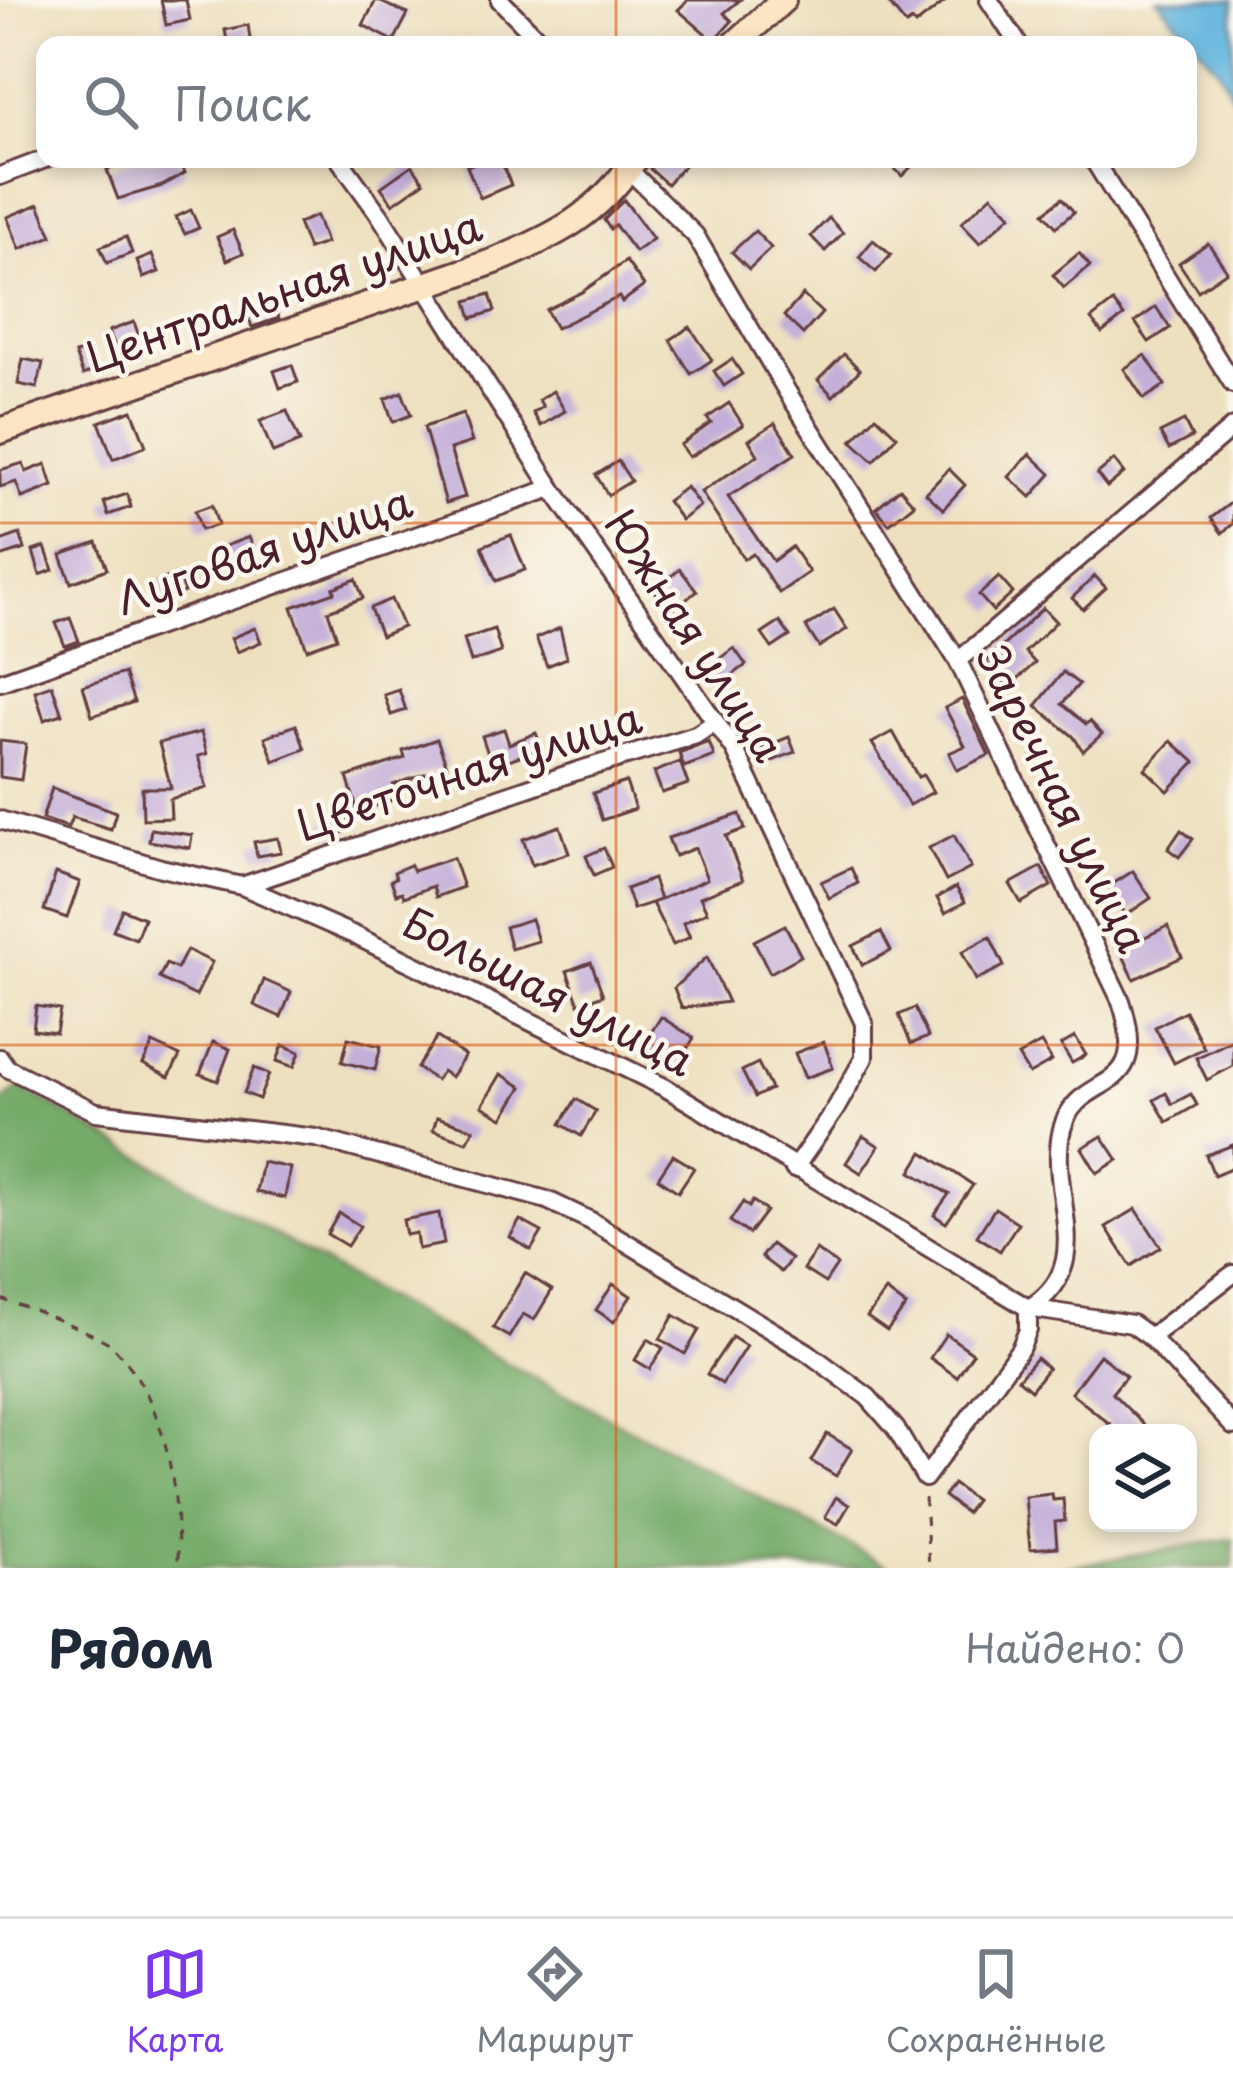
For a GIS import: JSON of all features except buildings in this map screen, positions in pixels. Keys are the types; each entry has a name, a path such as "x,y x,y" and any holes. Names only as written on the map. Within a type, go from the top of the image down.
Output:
{"street":[{"path":"500,0 535,36"},
{"path":"744,36 783,0"},
{"path":"989,0 1013,36"},
{"path":"0,176 36,162"},
{"name":"Южная улица","path":"346,168 552,488 735,750 863,1024 864,1058 794,1169"},
{"name":"Центральная улица","path":"0,431 557,235 580,220 628,168"},
{"name":"Заречная улица","path":"636,168 695,235 788,394 958,662 1078,907 1130,1028 1127,1062 1119,1075 1075,1106 1065,1121 1060,1165 1064,1272 1046,1298 1028,1308 1028,1330 1020,1348 925,1478"},
{"path":"1099,168 1233,384"},
{"path":"958,662 1233,427"},
{"name":"Луговая улица","path":"0,682 552,488"},
{"name":"Цветочная улица","path":"242,886 696,735 715,722"},
{"name":"Большая улица","path":"0,820 161,868 242,886 354,935 666,1088 1028,1308"},
{"path":"0,1058 7,1068 96,1112 316,1138 547,1200 591,1221 807,1352 853,1386 896,1429 925,1478"},
{"path":"1150,1337 1233,1274"},
{"path":"1028,1308 1132,1324 1150,1337 1233,1426"}],"path":[{"path":"0,1299 108,1341 144,1388 171,1467 178,1568"},
{"path":"925,1478 929,1568"}],"green space":[{"path":"20,1087 377,1294 892,1568 0,1568 0,1103"},
{"path":"1233,1538 1233,1568 1062,1568"}],"water":[{"path":"1158,0 1233,0 1233,98 1220,71 1197,45 1197,36 1189,36"}]}
